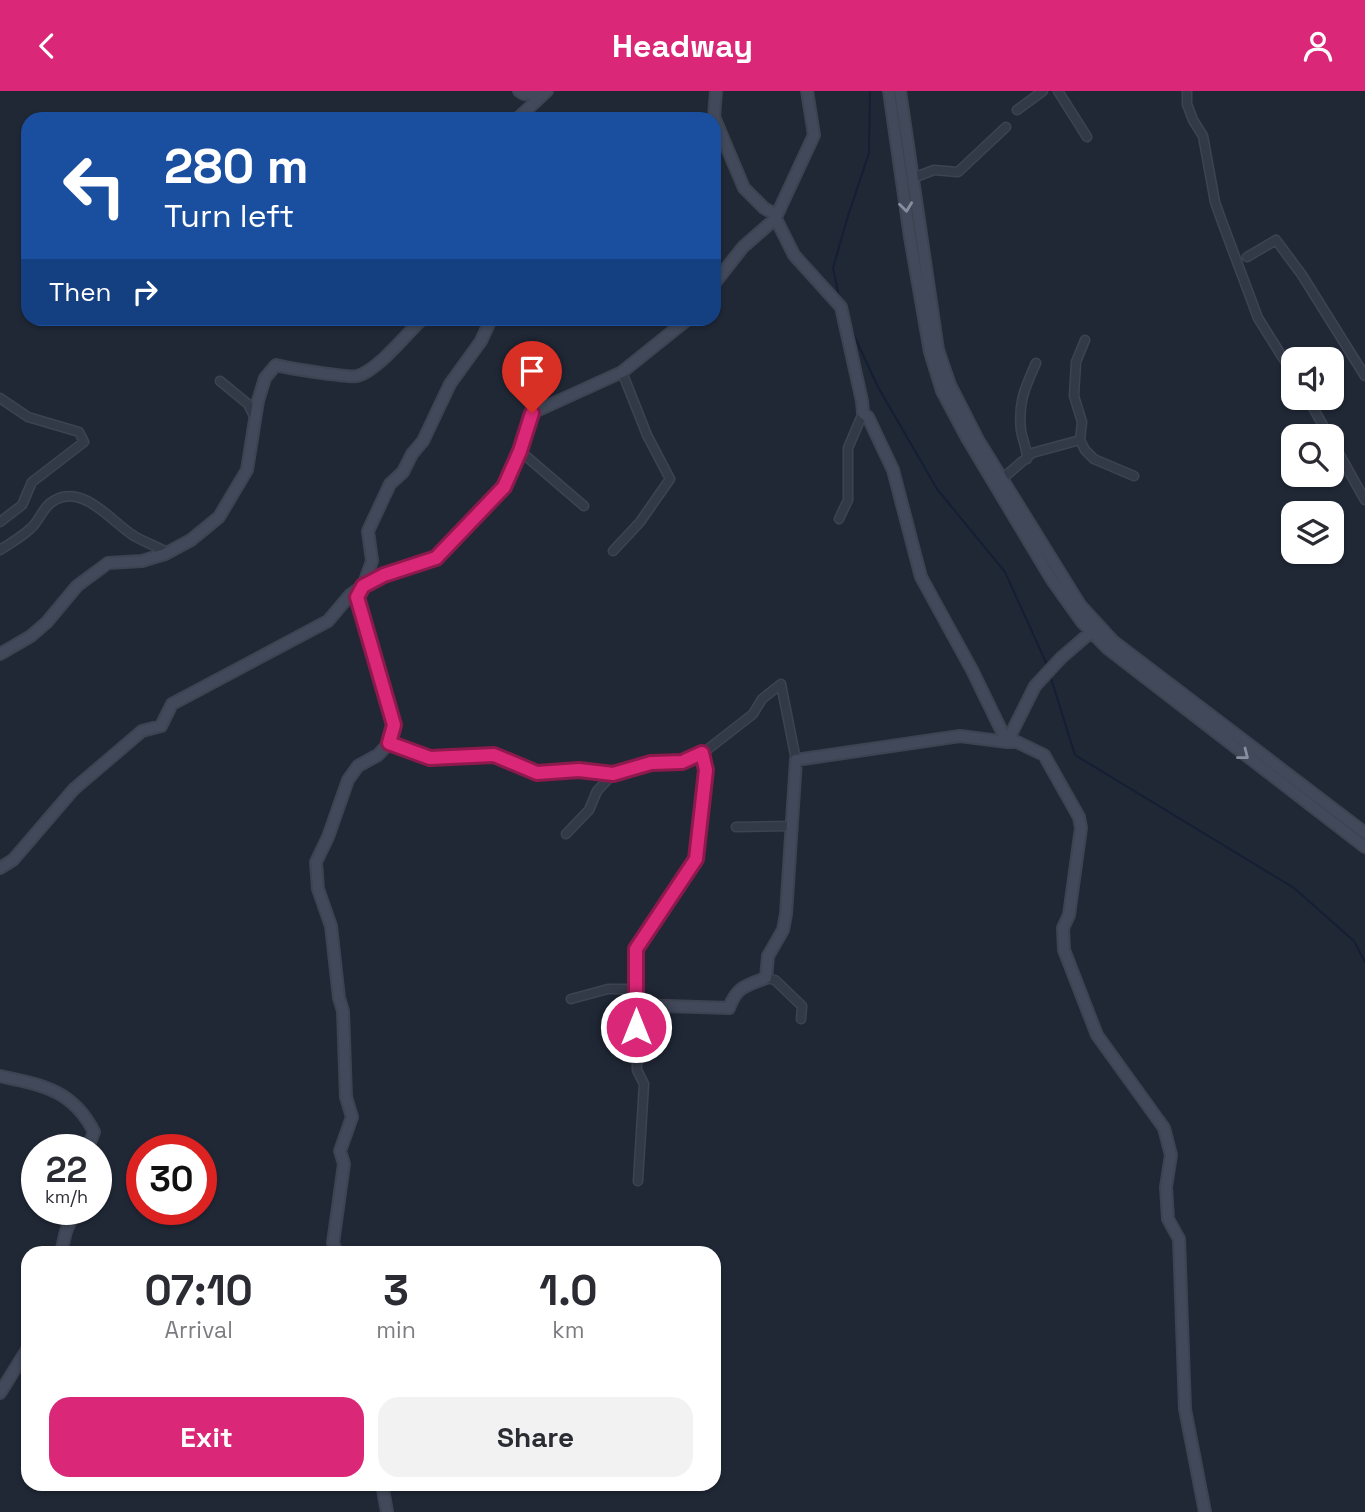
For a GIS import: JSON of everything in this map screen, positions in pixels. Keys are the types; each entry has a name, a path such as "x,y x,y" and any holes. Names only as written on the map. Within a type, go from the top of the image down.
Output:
{"street":[{"path":"519,91 524,94 545,92"},
{"path":"714,112 716,91"},
{"path":"721,276 743,247 775,219 814,135 807,91"},
{"path":"889,91 930,352 942,391 1052,580 1082,622 1107,648 1365,848"},
{"path":"900,91 938,350 950,385 1002,479 1080,605 1113,641 1365,833"},
{"path":"1017,110 1043,91"},
{"path":"1058,91 1087,137"},
{"path":"1187,91 1187,104 1203,136 1215,202 1258,318 1281,355"},
{"path":"524,112 545,92"},
{"path":"913,178 934,170 958,172 1006,127"},
{"path":"721,134 744,188 773,213 794,255 841,307 863,413 848,448 848,500 839,519"},
{"path":"1247,257 1276,240 1302,275 1365,376"},
{"path":"0,654 31,636 47,622 77,586 108,563 142,561 169,553 191,540 219,517 247,470 258,401 265,378 276,365 289,369 356,376 380,362 415,326"},
{"path":"334,1246 344,1164 340,1151 352,1118 346,1097 343,1011 331,926 318,889 316,862 348,780 358,766 378,755 389,743 394,725 357,597 372,561 368,531 390,484 403,472 412,454 423,441 450,384 481,341 488,326"},
{"path":"0,868 13,860 74,789 142,731 161,726 172,704 328,621 349,595 363,586 384,575 436,558 504,487 520,451 532,413 622,372 679,326"},
{"path":"1085,340 1076,362 1074,396 1082,422 1080,440 1094,459 1134,476"},
{"path":"1027,459 1027,449 1021,432 1023,391 1036,363"},
{"path":"613,551 640,522 670,478 647,435 622,372"},
{"path":"220,381 248,404 256,423"},
{"path":"0,398 28,417 79,432 84,442 32,482 22,505 0,521"},
{"path":"863,413 869,417 893,470 921,577 972,670 1007,742"},
{"path":"1002,479 1032,453 1080,440"},
{"path":"520,451 584,506"},
{"path":"1344,462 1365,500"},
{"path":"0,550 29,530 39,520 44,509 56,499 78,497 104,511 134,535 169,553"},
{"path":"1007,742 1035,686 1061,658 1091,632"},
{"path":"389,743 430,758 494,755 537,773 579,770 613,774 651,763 682,762 702,753 753,713 762,699 781,684 796,761 786,914 783,930 768,956 766,978"},
{"path":"796,761 960,736 1017,742 1044,755 1079,817 1081,828 1069,915 1063,928 1064,950 1097,1035 1164,1128 1169,1146 1171,1155 1166,1187 1168,1219 1179,1239 1185,1409 1205,1512"},
{"path":"638,1181 644,1084 637,1070 636,949 696,859 706,770 702,753"},
{"path":"566,834 589,810 597,791 613,774"},
{"path":"736,827 791,826"},
{"path":"635,1005 729,1008 739,989 766,978 775,980 802,1006 800,1019"},
{"path":"570,999 608,989 636,989"},
{"path":"0,1076 61,1093 86,1115 93,1134"},
{"path":"63,1246 69,1225"},
{"path":"0,1393 21,1359"},
{"path":"383,1491 387,1512"}],"waterway":[{"path":"839,297 833,268 869,153 870,91"},
{"path":"851,329 878,387 937,489 1005,572 1048,667"},
{"path":"1050,675 1075,755 1294,888 1354,941 1365,962"}],"route":[{"path":"532,413 520,451 504,487 436,558 384,575 363,586 357,597 394,725 389,743 430,758 494,755 537,773 579,770 613,774 651,763 682,762 702,753 706,770 696,859 636,949 636,1027"}]}
